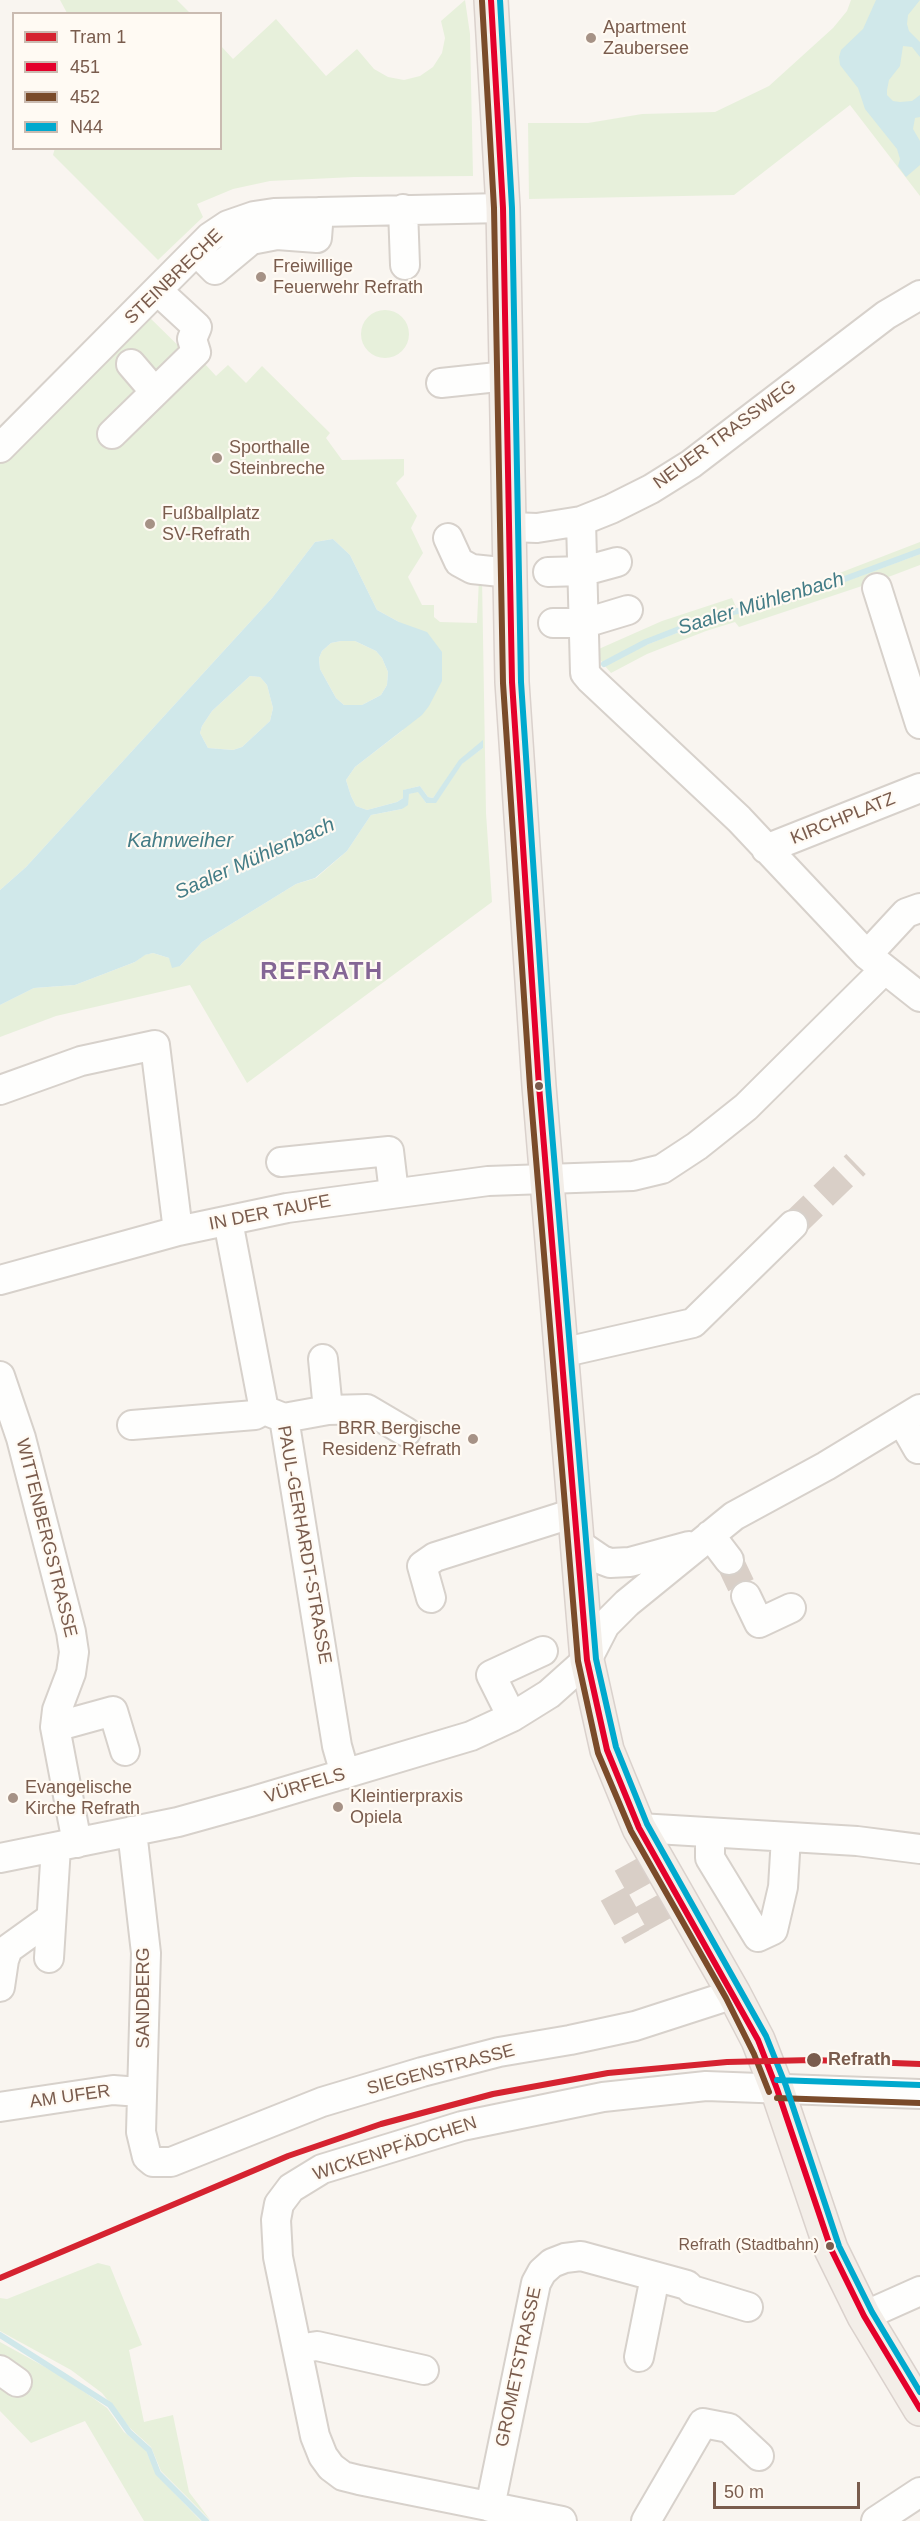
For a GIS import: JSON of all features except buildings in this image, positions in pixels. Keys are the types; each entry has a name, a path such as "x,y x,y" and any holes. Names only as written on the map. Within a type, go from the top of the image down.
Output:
{"main road":[{"path":"491,0 503,208 512,682 518,745 528,943 546,1179 587,1660 606,1750 639,1828 734,1994 762,2050 831,2249 864,2316 920,2409"}],"street":[{"name":"STEINBRECHE","path":"0,448 210,237 228,225 254,216 403,209 503,208"},
{"path":"403,209 405,265"},
{"path":"112,434 195,352 192,339 197,327 158,291"},
{"name":"NEUER TRASSWEG","path":"510,527 537,528 581,520 611,509 641,494 691,464 886,315 920,295"},
{"path":"130,364 155,392"},
{"path":"441,383 507,376"},
{"path":"581,520 585,673 739,819 875,962 920,997"},
{"path":"448,538 459,562 472,569 511,573"},
{"path":"548,572 584,571 617,562"},
{"path":"877,588 920,724"},
{"path":"553,623 585,623 628,610"},
{"name":"KIRCHPLATZ","path":"766,849 920,788"},
{"name":"IN DER TAUFE","path":"1,1277 178,1231 287,1208 488,1181 633,1176 654,1172 672,1164 746,1107 875,962 906,913 920,908"},
{"path":"0,1090 81,1061 155,1045 178,1231"},
{"path":"281,1162 390,1151 394,1193"},
{"name":"PAUL-GERHARDT-STRASSE","path":"228,1221 274,1414 345,1774"},
{"path":"561,1353 693,1323 793,1225"},
{"path":"323,1359 328,1410"},
{"name":"WITTENBERGSTRASSE","path":"0,1376 21,1438 71,1632 74,1652 71,1673 57,1710 55,1727 66,1845 51,1918 49,1958"},
{"path":"132,1425 367,1409 406,1432"},
{"path":"911,1415 918,1449"},
{"name":"VÜRFELS","path":"0,1858 229,1808 471,1736 512,1717 549,1694 587,1660 606,1625 627,1603 734,1516 911,1415"},
{"path":"431,1598 422,1566 435,1557 576,1528 602,1560 610,1563 630,1562 705,1539 729,1560"},
{"path":"746,1596 759,1623 791,1608"},
{"path":"512,1717 491,1675 543,1651"},
{"path":"55,1727 113,1711 125,1751"},
{"path":"639,1828 857,1841 920,1849"},
{"name":"SANDBERG","path":"132,1831 146,1953 144,2069 140,2092 141,2132 147,2157 153,2162"},
{"path":"710,1833 710,1858 758,1937 773,1930 783,1887 786,1837"},
{"path":"0,1987 8,1949 51,1918"},
{"name":"SIEGENSTRASSE","path":"153,2162 171,2162 322,2102 422,2072 499,2052 635,2026 734,1994"},
{"name":"WICKENPFÄDCHEN","path":"562,2521 343,2476 323,2456 315,2436 278,2257 276,2220 279,2204 291,2188 322,2169 462,2126 561,2104 667,2088 706,2086 920,2094"},
{"name":"AM UFER","path":"0,2107 113,2090 140,2092"},
{"name":"GROMETSTRASSE","path":"490,2506 533,2294 542,2272 552,2263 565,2258 581,2256 687,2285 692,2290 748,2307"},
{"path":"639,2357 655,2277"},
{"path":"864,2316 920,2291"},
{"path":"297,2349 317,2346 424,2370"},
{"path":"646,2521 703,2423 729,2428 759,2456"},
{"path":"876,2521 920,2492"}],"green space":[{"path":"60,0 177,0 189,12 66,12"},
{"path":"465,0 470,34 473,176 354,177 270,181 233,189 197,204 203,217 158,260 53,155 54,150 222,150 222,47 233,59 276,19 326,76 357,49 374,69 388,77 404,80 420,76 433,67 442,53 445,38 441,21"},
{"path":"851,0 920,0 920,196 850,105 734,195 529,199 528,123 588,123 642,114 715,112 769,86 833,28 847,11"},
{"path":"380,310 390,310 405,320 409,334 405,348 399,354 390,358 380,358 365,348 361,339 361,329 371,314"},
{"path":"146,314 198,365 205,364 216,376 228,365 246,383 262,366 330,433 326,438 342,460 404,459 404,475 396,483 417,516 411,528 423,553 408,577 422,605 434,605 434,617 440,622 477,623 479,578 482,578 486,813 492,902 247,1083 190,985 56,1016 0,1037 0,1005 34,988 75,985 153,953 169,958 180,966 202,942 296,884 316,878 347,851 371,815 402,809 409,794 418,791 426,803 436,802 460,765 433,798 428,797 420,786 404,790 403,798 397,802 367,810 356,806 346,780 355,767 403,730 399,622 377,610 350,555 333,539 315,542 272,598 26,867 0,890 0,461","holes":["483,741 483,748 464,762"]},
{"path":"920,542 920,549 822,586 772,601 812,588 811,584"},
{"path":"920,554 920,565 883,579 739,627 735,622 706,631 647,654 611,673 605,666 646,645 712,619 789,602"},
{"path":"732,598 737,609 710,615 645,640 602,662 592,652 662,621"},
{"path":"355,641 376,651 388,672 387,685 381,695 362,705 344,705 336,698 320,669 319,658 322,651 331,643"},
{"path":"250,676 260,677 267,685 273,708 270,721 242,747 233,750 208,748 200,733 202,726 212,711"},
{"path":"98,2263 110,2266 142,2345 129,2350 144,2422 173,2415 189,2492 211,2521 161,2471 151,2447 130,2428 102,2393 71,2370 0,2331 0,2298 7,2299"},
{"path":"0,2342 65,2378 107,2408 124,2432 146,2450 156,2474 201,2521 144,2521 85,2421 31,2443 0,2411"}],"water":[{"path":"876,0 920,0 908,15 907,24 909,31 920,42 920,57 912,47 903,46 900,66 889,80 887,90 887,95 893,101 912,101 920,95 920,117 915,118 913,129 920,141 920,165 906,177 898,166 900,159 897,149 865,109 858,88 840,65 841,50 863,29"},
{"name":"Kahnweiher","path":"333,539 350,555 377,610 399,622 427,632 442,652 442,681 429,706 422,715 355,767 346,780 356,806 367,810 397,802 403,798 403,790 420,786 428,797 433,798 459,760 483,740 483,748 462,764 436,803 426,803 418,792 409,794 408,805 402,809 371,815 347,851 315,878 296,884 202,942 180,966 172,968 169,958 153,953 75,985 34,988 0,1005 0,890 26,867 272,598 315,542","holes":["355,641 376,651 388,672 387,685 381,695 362,705 344,705 336,698 320,669 319,658 322,651 331,643","250,676 260,677 267,685 273,708 270,721 242,747 233,750 208,748 200,733 202,726 212,711"]}],"waterway":[{"name":"Saaler Mühlenbach","path":"604,664 646,642 710,617 788,600 920,551"},
{"path":"0,2335 110,2405 129,2432 149,2450 158,2473 206,2521"}],"tunnel":[{"path":"793,1225 856,1164"},
{"path":"729,1560 746,1596"},
{"path":"627,1864 660,1924"},
{"path":"613,1894 637,1937"}],"tram line":[{"name":"1","path":"0,2278 288,2156 381,2124 493,2094 608,2073 727,2062 813,2060 920,2064"}],"transit line":[{"name":"451","path":"491,0 503,208 512,682 539,1086 587,1660 607,1750 639,1828 758,2040 831,2249 864,2316 920,2409"},
{"name":"N44","path":"500,0 512,208 521,682 548,1085 596,1659 616,1747 647,1824 766,2036 786,2086 839,2246 872,2312 920,2392"},
{"name":"452","path":"482,1 494,208 503,683 530,1087 578,1661 598,1753 631,1831 726,1998 754,2054 769,2092"},
{"name":"N44","path":"777,2080 920,2085"},
{"name":"452","path":"777,2098 920,2103"}],"place":[{"name":"Apartment Zaubersee","path":"591,38"},
{"name":"Freiwillige Feuerwehr Refrath","path":"261,277"},
{"name":"Sporthalle Steinbreche","path":"217,458"},
{"name":"Fußballplatz SV-Refrath","path":"150,524"},
{"name":"BRR Bergische Residenz Refrath","path":"473,1439"},
{"name":"Evangelische Kirche Refrath","path":"13,1798"},
{"name":"Kleintierpraxis Opiela","path":"338,1807"},
{"name":"Refrath","path":"814,2060"},
{"name":"Refrath (Stadtbahn)","path":"830,2246"}],"district":[{"name":"REFRATH","path":"322,972"}]}
